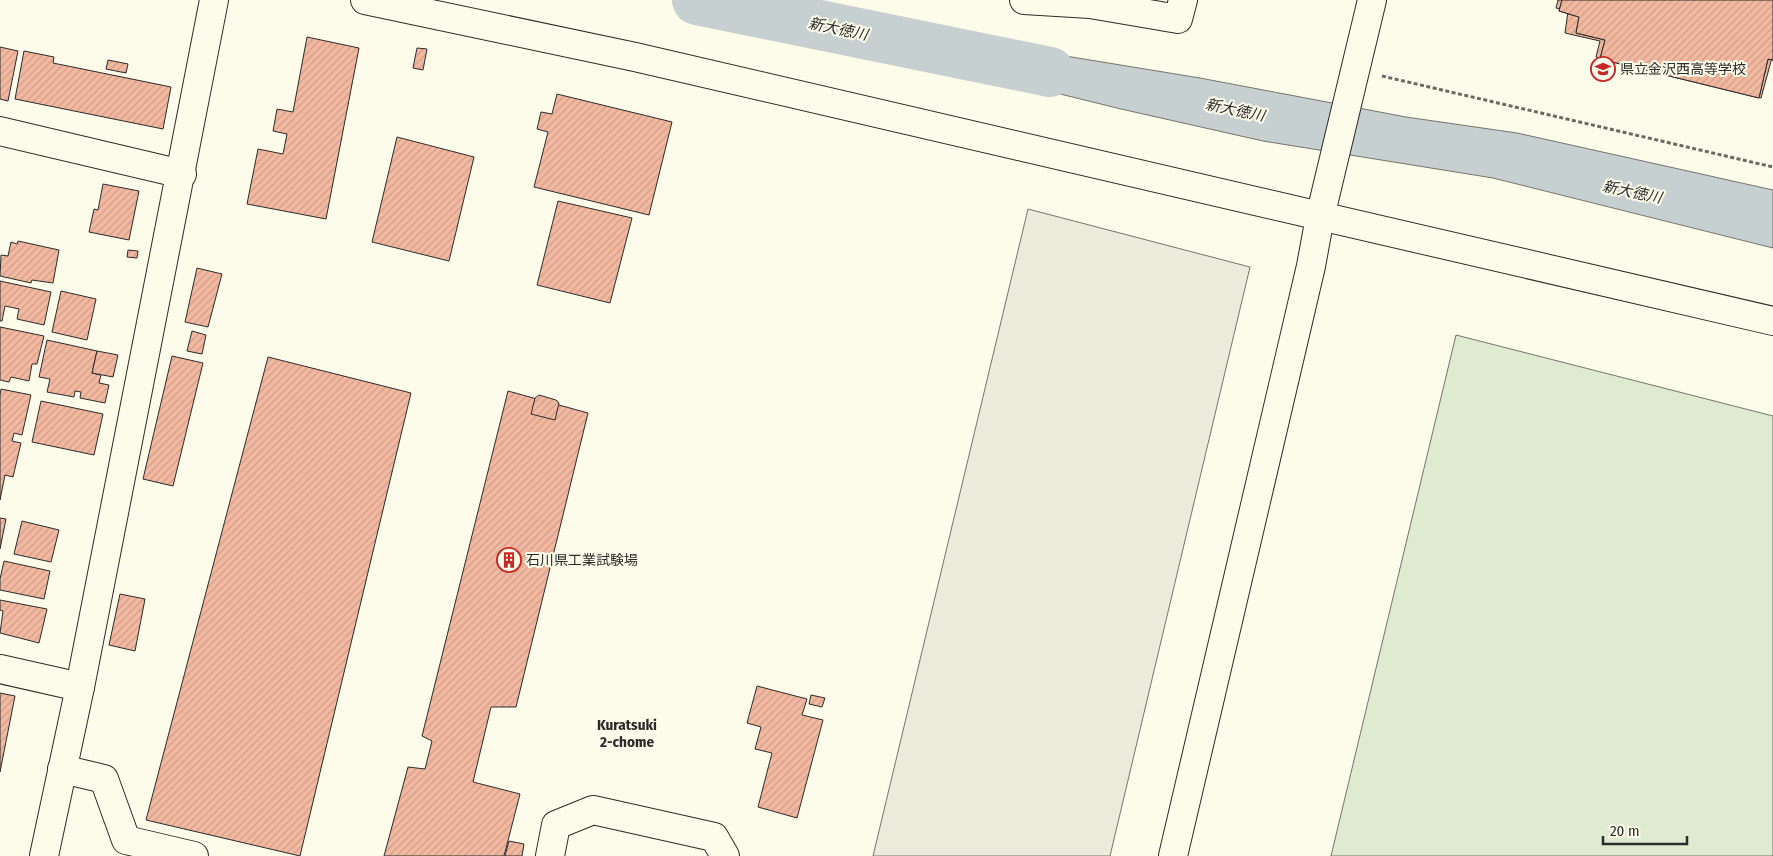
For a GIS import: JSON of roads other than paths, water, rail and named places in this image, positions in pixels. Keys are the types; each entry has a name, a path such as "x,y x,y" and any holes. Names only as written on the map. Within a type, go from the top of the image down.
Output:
{"street":[{"path":"44,856 80,687 182,174 214,0"},
{"path":"365,0 634,57 1773,321"},
{"path":"1024,0 1090,4 1178,19 1183,0"},
{"path":"1173,856 1311,266 1320,217 1354,70 1372,0"},
{"path":"0,131 182,174"},
{"path":"0,669 80,687"},
{"path":"62,768 104,779 124,848 194,856"},
{"path":"550,856 556,825 593,810 714,837 725,856"}],"water":[{"path":"984,45 1041,52 1200,78 1406,117 1517,133 1773,190 1773,248 1493,178 1263,141 983,75"}],"waterway":[{"name":"新大徳川","path":"697,0 1050,72"}],"place":[{"name":"県立金沢西高等学校","path":"1603,69"},
{"name":"石川県工業試験場","path":"509,560"}],"district":[{"name":"Kuratsuki 2-chome","path":"627,734"}]}
